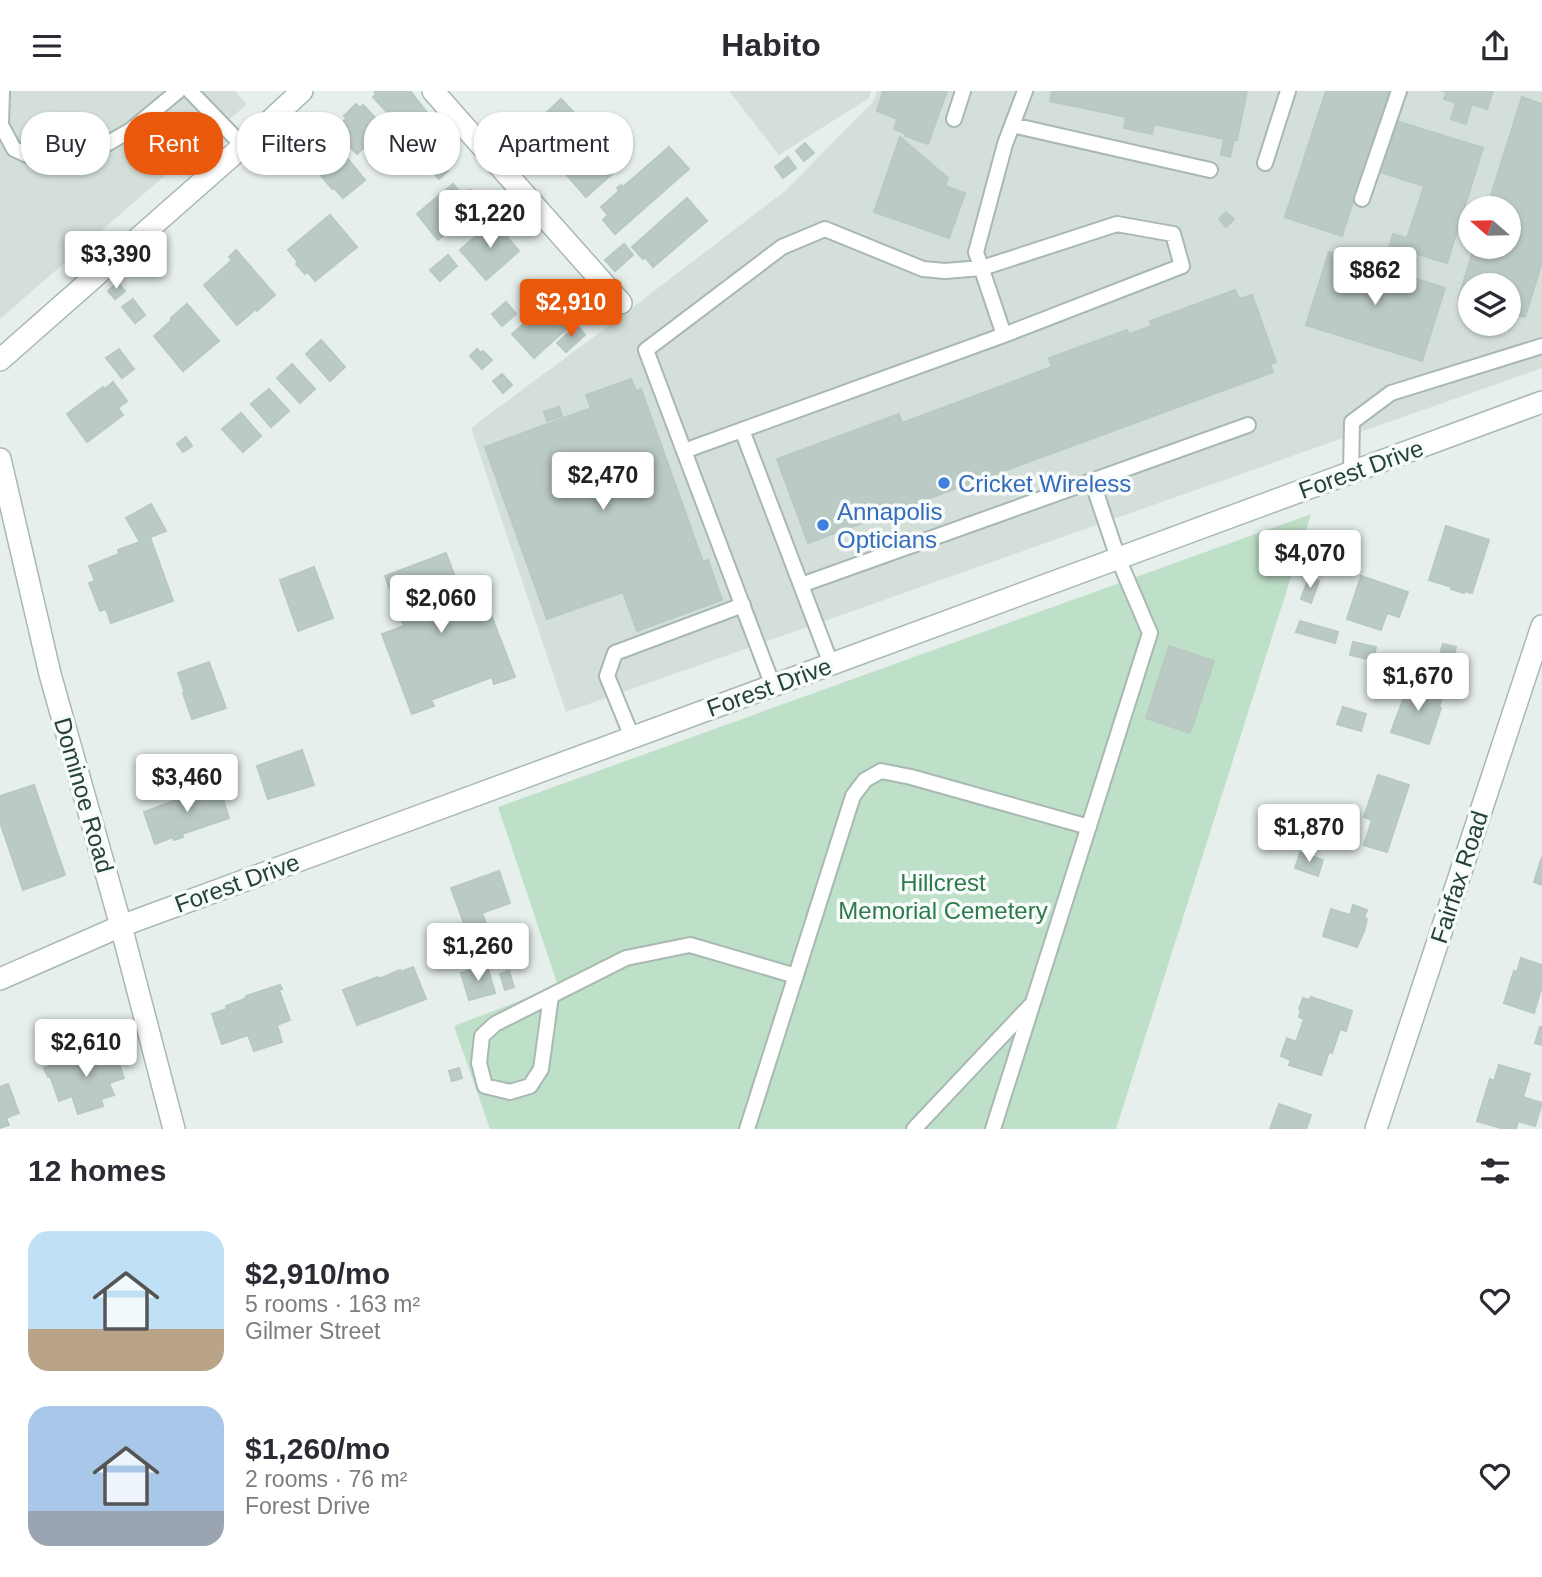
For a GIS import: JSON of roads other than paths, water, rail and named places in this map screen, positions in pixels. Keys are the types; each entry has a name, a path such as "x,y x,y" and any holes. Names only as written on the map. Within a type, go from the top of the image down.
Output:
{"street":[{"path":"279,112 302,91"},
{"path":"433,91 621,303"},
{"path":"0,360 237,151"},
{"name":"Forest Drive","path":"0,979 121,926 1542,402"},
{"name":"Dominoe Road","path":"0,459 50,674 121,926 174,1129"},
{"name":"Fairfax Road","path":"1376,1129 1542,625"}],"lane":[{"path":"2,91 1,125 14,149 41,161 72,164 131,130 178,91"},
{"path":"190,91 237,140"},
{"path":"954,119 963,91"},
{"path":"1004,335 976,252 1005,144 1025,91"},
{"path":"1265,163 1288,91"},
{"path":"1362,199 1399,91"},
{"path":"1012,125 1210,170"},
{"path":"684,451 1004,335 1182,266 1173,234 1117,224 982,268 945,271 923,269 825,229 782,247 646,350 684,451 774,686"},
{"path":"1351,473 1352,422 1391,393 1542,346"},
{"path":"801,585 1248,425"},
{"path":"742,430 831,664"},
{"path":"993,1129 1150,632 1118,558 1092,481"},
{"path":"632,737 607,676 615,653 743,605"},
{"path":"747,1129 853,796 865,780 881,771 911,777 1089,827"},
{"path":"551,996 541,1069 530,1086 510,1092 485,1086 479,1063 482,1036 495,1024 626,958 690,945 796,976"},
{"path":"914,1129 1034,1002"}],"place":[{"name":"Cricket Wireless","path":"944,483"},
{"name":"Annapolis Opticians","path":"823,525"}],"park label":[{"name":"Hillcrest Memorial Cemetery","path":"943,896"}]}
